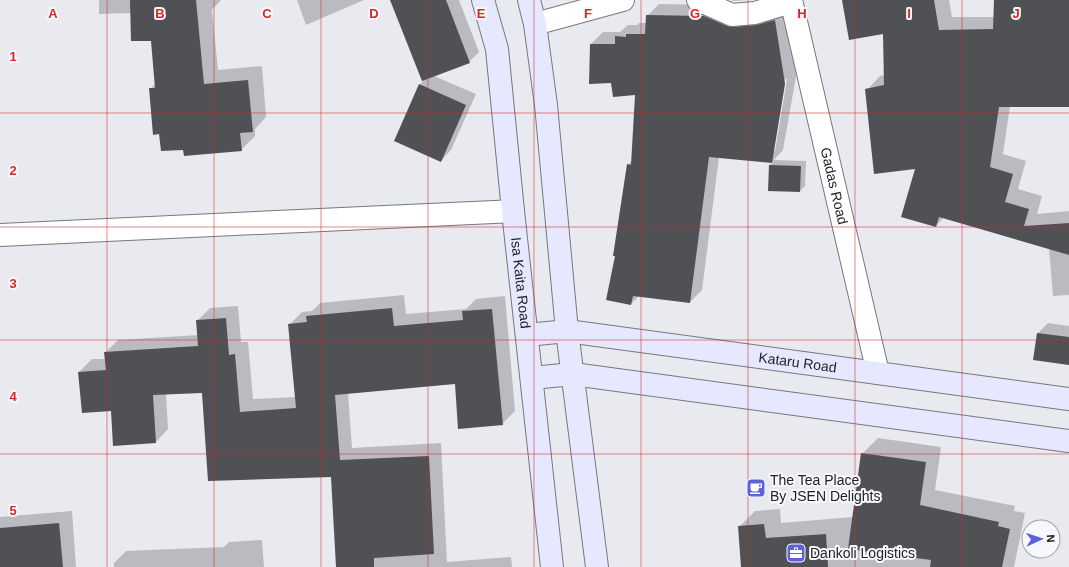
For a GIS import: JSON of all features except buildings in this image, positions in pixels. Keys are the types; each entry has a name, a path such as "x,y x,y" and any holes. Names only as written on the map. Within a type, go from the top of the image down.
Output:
{"main road":[{"name":"Isa Kaita Road","path":"483,0 497,49 552,567"},
{"path":"529,0 535,24 546,104 567,331 597,567"},
{"name":"Kataru Road","path":"527,336 567,331 1069,399"},
{"path":"532,378 573,374 1069,441"}],"street":[{"path":"535,24 623,0"},
{"path":"698,0 732,15 755,13 791,1"},
{"name":"Gadas Road","path":"791,1 878,373"},
{"path":"0,234 513,211"}],"place":[{"name":"The Tea Place By JSEN Delights","path":"756,488"},
{"name":"Dankoli Logistics","path":"796,553"}]}
